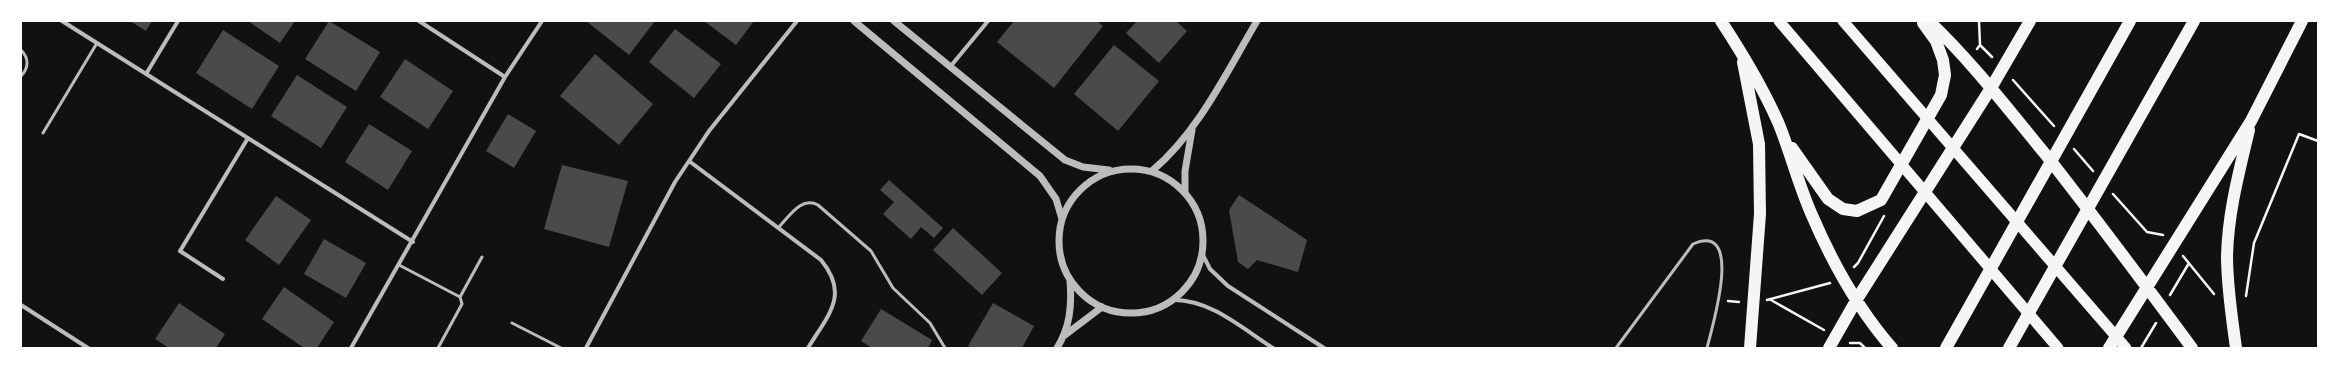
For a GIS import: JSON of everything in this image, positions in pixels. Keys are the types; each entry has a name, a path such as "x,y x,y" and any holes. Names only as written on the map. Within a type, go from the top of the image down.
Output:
{"highway":[{"path":"1721,21 1741,51 1762,88 1783,136 1810,212 1839,270 1857,299 1891,346"},
{"path":"1780,21 2058,348"},
{"path":"1843,21 2126,348"},
{"path":"1783,136 1828,199 1843,209 1856,210 1881,200 1942,95 1945,75 1943,60 1936,41 1921,21"},
{"path":"1929,21 1969,60 1990,88 2023,127 2118,246 2192,348"},
{"path":"1830,348 1835,336 1857,299 1990,88 2030,21"},
{"path":"1946,348 2130,21"},
{"path":"2009,348 2194,21"},
{"path":"2109,348 2148,288 2251,121 2302,21"},
{"path":"1741,51 1759,144 1760,214 1750,348"},
{"path":"2236,348 2229,298 2227,256 2232,204 2251,121"}],"street":[{"path":"62,21 413,242"},
{"path":"146,74 178,21"},
{"path":"419,21 505,77"},
{"path":"351,348 413,242 505,77 542,21"},
{"path":"586,348 658,211 689,161 725,109 797,21"},
{"path":"854,21 1040,176 1054,195 1062,219"},
{"path":"894,21 1065,160 1091,169 1115,170"},
{"path":"950,66 988,21"},
{"path":"1152,171 1167,158 1193,128 1257,21"},
{"path":"1185,193 1186,164 1193,128"},
{"path":"223,279 180,251 248,138"},
{"path":"689,161 821,260 831,272 835,283 836,295 833,306 808,348"},
{"path":"1128,168 1152,171 1164,177 1185,193 1192,203 1200,221 1203,240 1202,253 1191,281 1172,300 1154,310 1136,313 1119,312 1102,307 1087,298 1070,280 1060,257 1058,244 1062,219 1066,207 1082,187 1097,176 1115,170 1128,168"},
{"path":"1202,253 1210,269 1228,286 1324,348"},
{"path":"1057,348 1065,335 1071,308 1070,280"},
{"path":"1172,300 1198,303 1216,312 1273,348"},
{"path":"21,305 88,348"},
{"path":"1065,335 1102,307"}],"lane":[{"path":"43,133 97,43"},
{"path":"21,50 27,61 25,71 21,76"},
{"path":"778,228 802,204 810,202 818,205 871,251 893,288 930,323 945,348"},
{"path":"1616,348 1693,244 1702,240 1712,241 1720,249 1722,260 1722,276 1707,348"},
{"path":"438,348 462,304 460,297 482,257"},
{"path":"399,265 460,297"},
{"path":"512,323 561,348"}],"path":[{"path":"1979,21 1980,45"},
{"path":"2037,107 2057,130"},
{"path":"2073,148 2098,177"},
{"path":"2108,189 2139,224"},
{"path":"1717,301 1754,302 1771,300 1829,283"},
{"path":"1771,300 1835,336 1850,343 1860,343 1864,348"}],"building":[{"path":"130,21 152,21 146,31"},
{"path":"248,21 295,21 280,43"},
{"path":"329,21 380,52 356,91 305,59"},
{"path":"586,21 655,21 629,55"},
{"path":"704,21 754,21 736,45"},
{"path":"1014,21 1097,21 1103,26 1054,88 997,42"},
{"path":"1137,21 1176,21 1187,31 1159,63 1126,33"},
{"path":"675,29 721,64 694,98 649,62"},
{"path":"223,30 279,66 252,109 196,73"},
{"path":"1114,45 1159,81 1118,131 1074,94"},
{"path":"595,54 653,104 619,145 560,96"},
{"path":"405,59 453,91 428,129 380,97"},
{"path":"297,75 347,107 321,148 271,116"},
{"path":"508,114 536,131 514,168 486,151"},
{"path":"369,124 412,151 388,190 345,162"},
{"path":"562,165 628,181 609,247 544,229"},
{"path":"889,180 943,228 934,238 921,227 911,239 883,214 894,202 880,190"},
{"path":"1239,195 1307,240 1298,272 1257,260 1248,269 1238,262 1229,210"},
{"path":"276,196 311,220 279,265 245,240"},
{"path":"953,228 1002,273 982,295 933,250"},
{"path":"324,239 366,263 346,298 304,274"},
{"path":"284,287 334,322 317,348 304,348 262,319"},
{"path":"179,303 225,334 216,348 169,348 155,339"},
{"path":"993,303 1034,326 1022,348 972,348 968,346"},
{"path":"881,309 932,340 928,348 872,348 861,341"}]}
